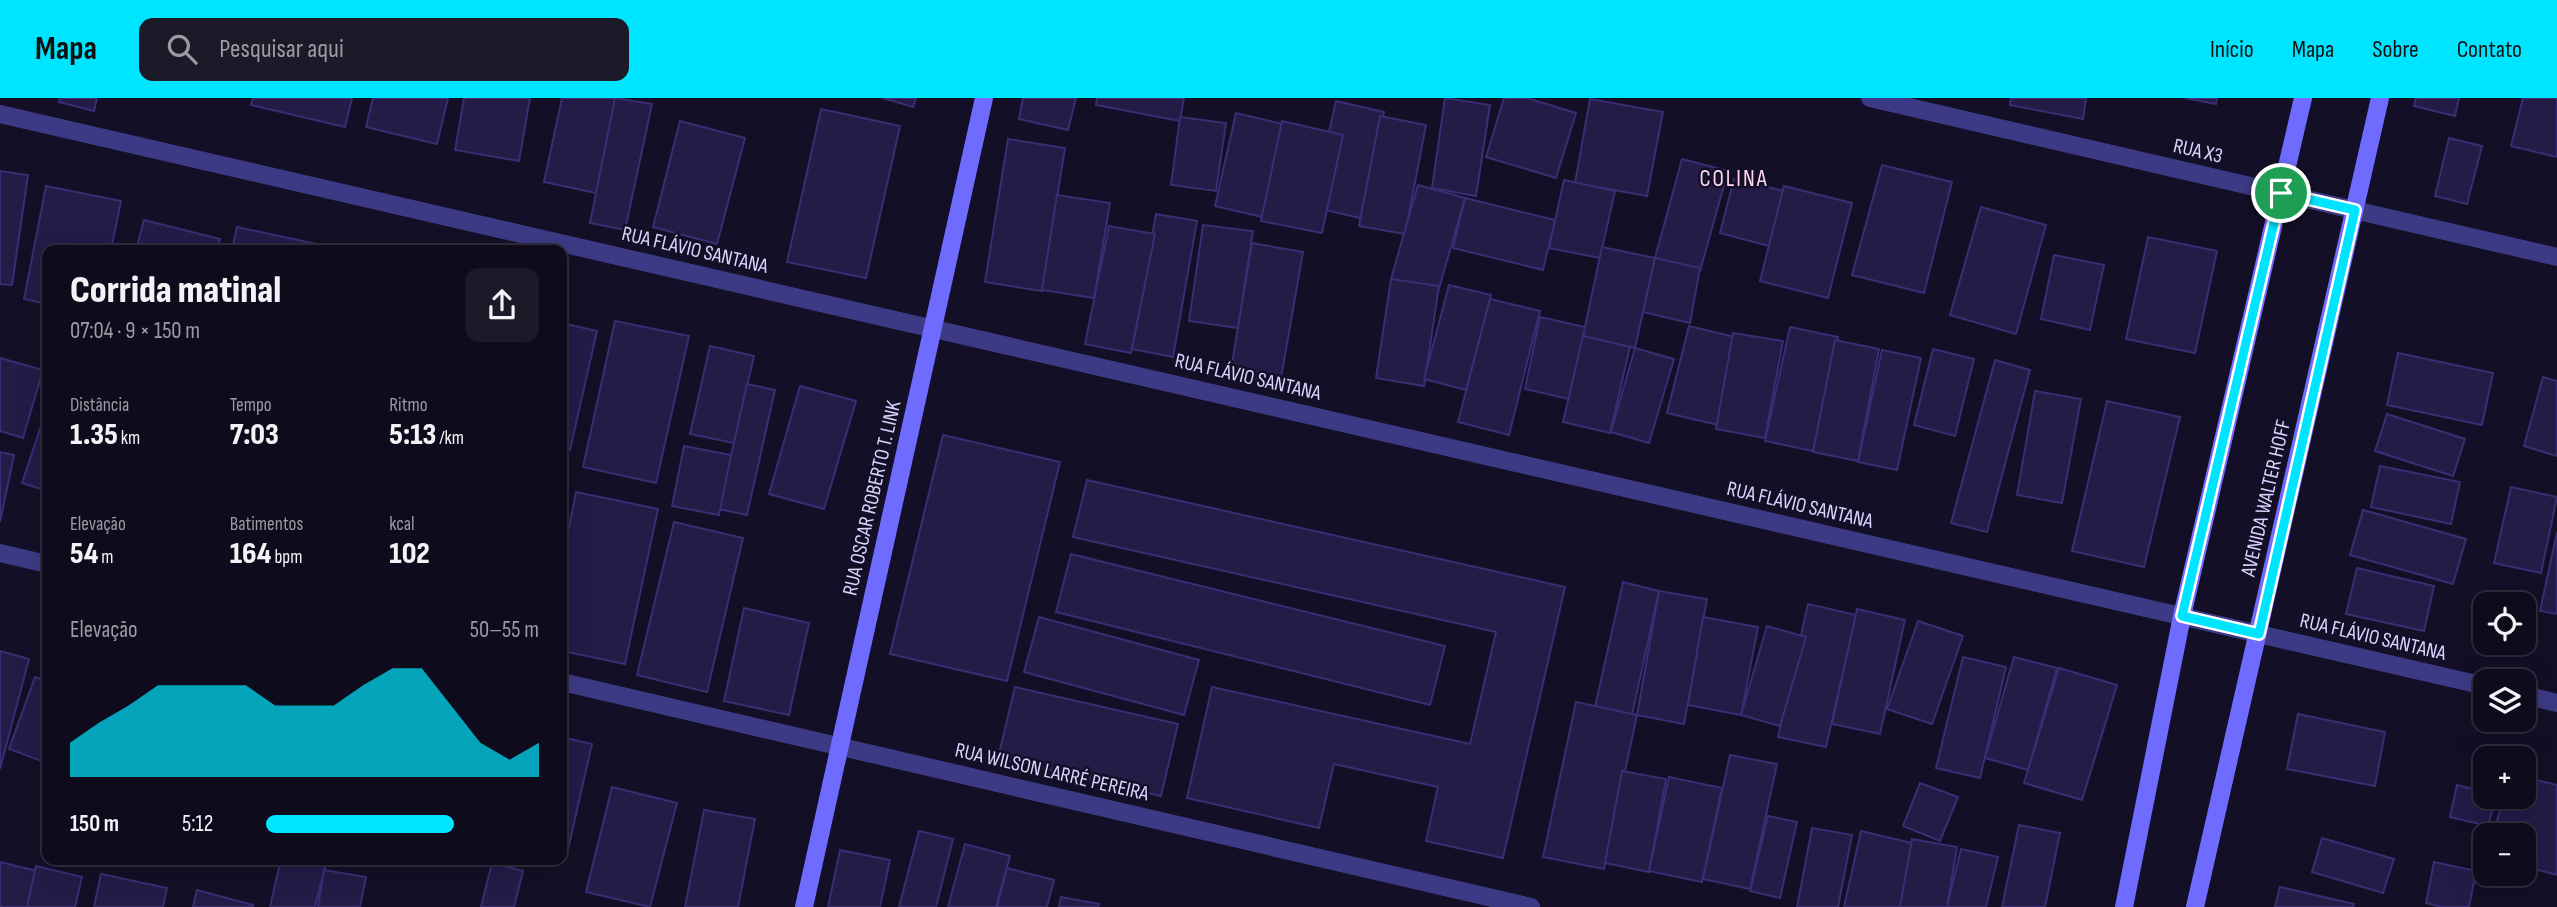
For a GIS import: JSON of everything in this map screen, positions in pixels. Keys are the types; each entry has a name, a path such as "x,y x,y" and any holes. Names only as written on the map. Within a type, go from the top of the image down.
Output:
{"street":[{"name":"RUA OSCAR ROBERTO T. LINK","path":"804,907 984,98"},
{"name":"RUA X3","path":"1870,98 2557,257"},
{"path":"2124,907 2182,616 2303,98"},
{"name":"AVENIDA WALTER HOFF","path":"2195,907 2380,98"},
{"name":"RUA FLÁVIO SANTANA","path":"0,114 2473,683"},
{"path":"0,553 42,563"},
{"name":"RUA WILSON LARRÉ PEREIRA","path":"567,683 1531,907"},
{"path":"2536,698 2557,703"}],"building":[{"path":"60,98 97,98 94,111 59,102"},
{"path":"253,98 352,98 345,127 251,105"},
{"path":"373,98 448,98 437,144 366,127"},
{"path":"464,98 530,98 519,161 455,150"},
{"path":"562,98 616,98 596,193 544,182"},
{"path":"615,98 652,104 625,230 590,223"},
{"path":"883,98 916,98 913,107"},
{"path":"1023,98 1076,98 1068,130 1019,119"},
{"path":"1097,98 1184,98 1180,121 1096,105"},
{"path":"1445,98 1490,105 1476,196 1432,188"},
{"path":"1504,98 1527,98 1576,113 1556,178 1486,157"},
{"path":"2011,98 2086,98 2083,119 2010,105"},
{"path":"2185,98 2217,98 2216,104"},
{"path":"2416,98 2459,98 2455,116 2414,106"},
{"path":"2523,98 2557,98 2557,157 2511,146"},
{"path":"1590,99 1663,112 1647,196 1575,183"},
{"path":"1336,101 1384,112 1360,218 1312,207"},
{"path":"821,109 900,126 866,278 787,262"},
{"path":"1236,113 1283,124 1262,217 1215,206"},
{"path":"1380,116 1426,125 1405,234 1359,226"},
{"path":"1180,117 1226,123 1216,191 1171,185"},
{"path":"680,121 745,138 717,244 653,227"},
{"path":"1282,121 1343,135 1322,233 1261,221"},
{"path":"2449,138 2482,146 2467,204 2435,196"},
{"path":"1008,139 1065,148 1042,291 985,282"},
{"path":"1682,159 1728,171 1700,271 1655,258"},
{"path":"1882,165 1952,182 1924,293 1852,275"},
{"path":"0,171 28,175 12,285 0,284"},
{"path":"1734,179 1784,191 1769,246 1720,233"},
{"path":"1564,180 1615,191 1600,258 1549,248"},
{"path":"1418,185 1465,198 1438,292 1391,279"},
{"path":"46,186 121,201 112,245 42,245 42,303 24,299"},
{"path":"1784,186 1852,203 1828,298 1760,281"},
{"path":"1057,195 1110,203 1094,298 1042,290"},
{"path":"1465,198 1555,220 1543,270 1453,248"},
{"path":"1981,207 2046,225 2016,334 1950,315"},
{"path":"1156,214 1197,221 1173,357 1132,349"},
{"path":"144,220 220,239 218,245 137,245"},
{"path":"1203,225 1253,231 1238,328 1189,321"},
{"path":"1109,226 1155,234 1131,353 1085,344"},
{"path":"237,227 321,245 233,245"},
{"path":"2148,237 2217,251 2195,353 2126,339"},
{"path":"1252,243 1303,252 1280,384 1230,376"},
{"path":"1602,247 1655,258 1635,348 1583,336"},
{"path":"2054,255 2104,265 2090,330 2041,319"},
{"path":"1655,258 1700,268 1690,323 1643,312"},
{"path":"1391,279 1439,286 1424,386 1376,378"},
{"path":"1449,285 1491,295 1466,390 1424,379"},
{"path":"1490,299 1540,311 1509,435 1458,422"},
{"path":"1540,317 1585,327 1569,399 1525,389"},
{"path":"615,321 689,336 656,483 583,467"},
{"path":"567,324 597,331 570,450 567,449"},
{"path":"1689,326 1739,338 1718,425 1667,413"},
{"path":"1790,327 1838,337 1813,451 1765,441"},
{"path":"1733,333 1783,341 1765,438 1716,429"},
{"path":"1583,336 1630,347 1610,433 1563,422"},
{"path":"1835,340 1879,349 1858,461 1813,452"},
{"path":"710,346 754,356 734,443 690,434"},
{"path":"1635,348 1674,359 1649,443 1611,432"},
{"path":"1933,349 1974,359 1955,436 1914,425"},
{"path":"1882,350 1921,358 1897,470 1858,462"},
{"path":"2398,353 2493,373 2482,425 2387,405"},
{"path":"0,358 42,370 23,438 0,431"},
{"path":"1995,360 2030,370 1987,532 1951,523"},
{"path":"2543,377 2557,381 2557,456 2524,446"},
{"path":"747,384 775,390 747,515 719,509"},
{"path":"800,386 856,401 824,509 769,494"},
{"path":"2035,391 2081,399 2062,503 2017,495"},
{"path":"2107,401 2180,417 2144,567 2072,551"},
{"path":"2387,414 2465,439 2453,476 2375,451"},
{"path":"41,426 42,426 42,489 22,483"},
{"path":"943,435 1060,462 1007,681 890,654"},
{"path":"684,446 731,455 719,515 672,506"},
{"path":"0,452 14,455 0,522"},
{"path":"2380,466 2460,482 2451,524 2371,507"},
{"path":"1087,480 1565,587 1503,858 1426,841 1438,787 1334,764 1319,828 1187,798 1212,687 1470,744 1496,632 1073,537"},
{"path":"2511,487 2557,497 2541,573 2494,563"},
{"path":"576,492 658,509 625,664 567,652 567,538"},
{"path":"2363,510 2466,539 2453,584 2350,555"},
{"path":"674,522 743,538 707,692 637,675"},
{"path":"2557,532 2557,614 2540,611"},
{"path":"1071,554 1445,646 1430,705 1056,612"},
{"path":"2357,568 2434,586 2424,631 2346,614"},
{"path":"1623,582 1659,591 1632,715 1595,707"},
{"path":"1659,591 1707,599 1684,724 1637,715"},
{"path":"1808,604 1856,615 1826,747 1778,737"},
{"path":"744,608 809,623 789,715 724,701"},
{"path":"1857,609 1905,620 1880,734 1832,724"},
{"path":"1039,617 1199,660 1184,715 1024,672"},
{"path":"1703,617 1758,627 1741,715 1688,705"},
{"path":"1918,621 1963,636 1932,724 1887,709"},
{"path":"1767,626 1806,637 1780,726 1741,715"},
{"path":"0,651 29,659 0,769"},
{"path":"1963,657 2006,667 1980,778 1936,768"},
{"path":"2014,657 2057,668 2028,770 1985,758"},
{"path":"2059,668 2117,685 2082,800 2024,783"},
{"path":"35,677 42,679 42,761 9,749"},
{"path":"1015,687 1178,724 1161,796 998,758"},
{"path":"1576,702 1637,715 1604,869 1543,857"},
{"path":"2298,714 2385,732 2375,786 2287,769"},
{"path":"567,738 592,744 567,854"},
{"path":"1730,755 1777,764 1750,889 1703,879"},
{"path":"1622,771 1666,779 1649,872 1605,863"},
{"path":"1669,777 1722,788 1702,882 1649,871"},
{"path":"2536,780 2557,785 2557,875 2536,869 2536,823 2496,823 2500,809 2536,809"},
{"path":"1920,783 1958,797 1940,841 1903,826"},
{"path":"2457,785 2473,789 2473,809 2493,809 2489,823 2450,817"},
{"path":"612,787 677,803 650,907 586,892"},
{"path":"704,810 755,819 738,907 685,907"},
{"path":"1768,816 1797,822 1780,898 1750,891"},
{"path":"2019,825 2060,833 2045,907 2002,907"},
{"path":"1812,828 1852,835 1838,907 1797,907"},
{"path":"919,831 953,839 936,907 899,907"},
{"path":"1861,831 1916,844 1901,907 1844,907"},
{"path":"2322,838 2394,859 2383,893 2312,872"},
{"path":"1912,839 1957,847 1947,907 1900,907"},
{"path":"965,844 1010,856 996,907 948,907"},
{"path":"1961,849 1998,857 1986,907 1947,907"},
{"path":"840,850 890,860 880,907 828,907"},
{"path":"0,862 37,871 28,907 0,907"},
{"path":"2434,862 2473,870 2469,907 2442,907 2426,903"},
{"path":"280,865 326,865 315,907 270,907"},
{"path":"492,865 523,871 514,907 481,907"},
{"path":"36,866 82,877 75,907 27,907"},
{"path":"1007,868 1054,880 1047,907 997,907"},
{"path":"324,870 366,877 360,907 318,907"},
{"path":"101,874 167,888 163,907 94,907"},
{"path":"2280,887 2354,904 2353,907 2275,907"},
{"path":"197,890 253,905 253,907 193,907"},
{"path":"1061,897 1099,904 1098,907 1059,907"}],"district":[{"name":"COLINA","path":"1734,179"}],"route":[{"path":"2281,193 2355,210 2259,634 2182,616 2281,193"}]}
